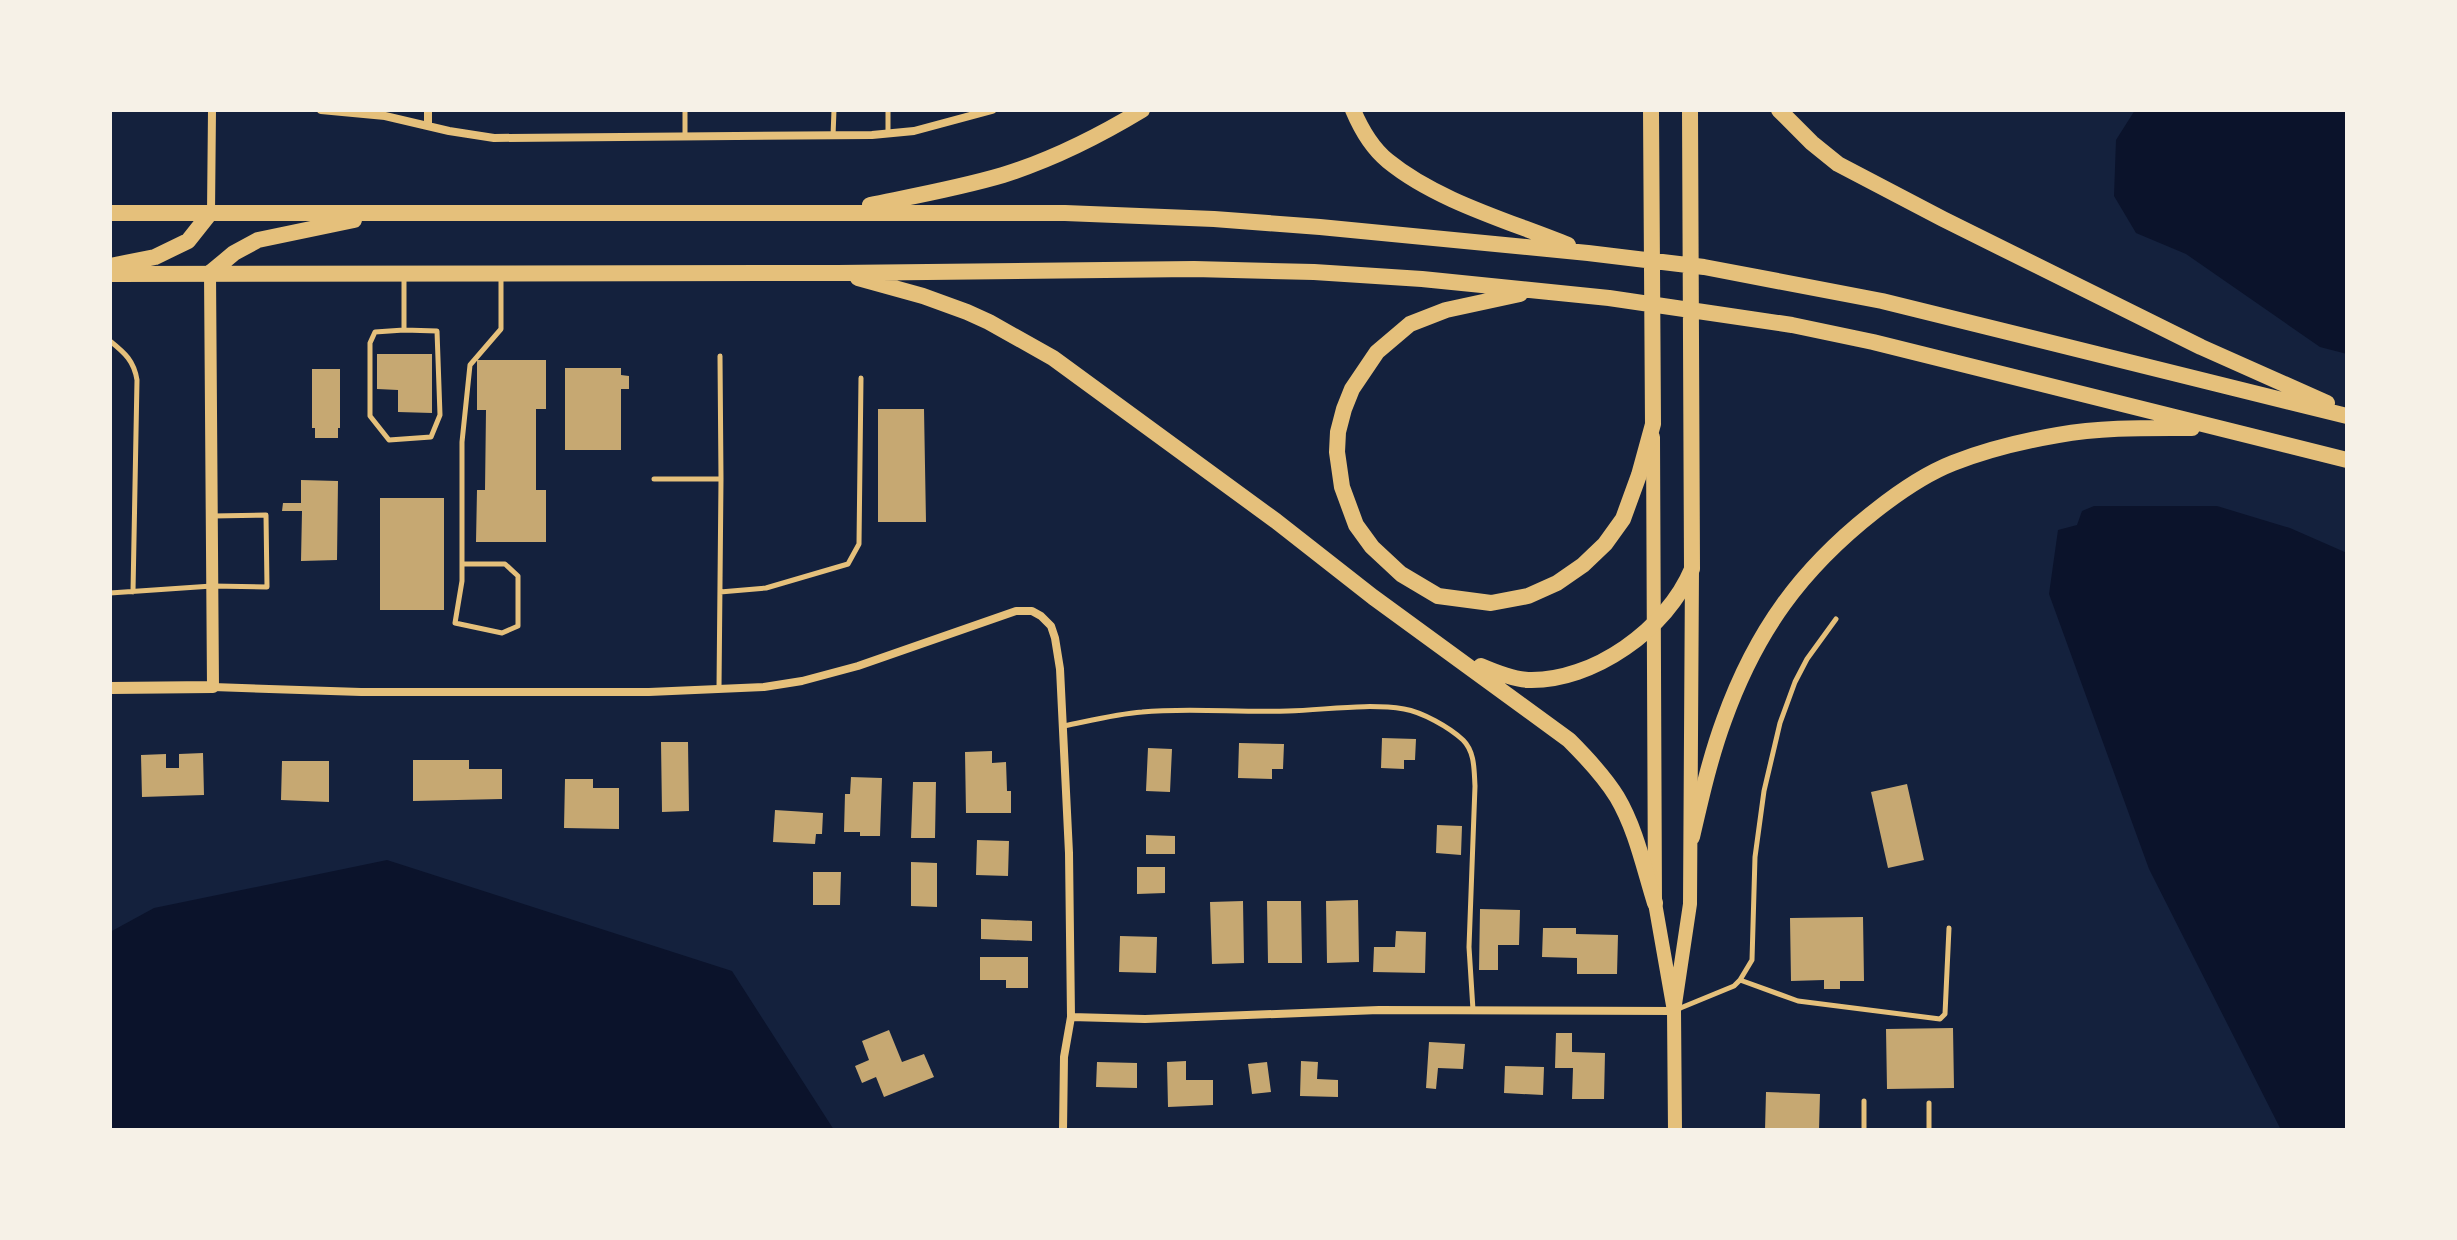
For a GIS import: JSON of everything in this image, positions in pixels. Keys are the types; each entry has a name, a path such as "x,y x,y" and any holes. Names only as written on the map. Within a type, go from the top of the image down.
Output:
{"main road":[{"path":"835,212 955,188 1005,174 1061,153 1142,110"},
{"path":"1353,110 1371,143 1386,160 1413,179 1448,197 1588,253"},
{"path":"1651,110 1655,903"},
{"path":"1675,1130 1674,1011 1690,904 1692,837 1690,110"},
{"path":"1779,110 1838,164 2201,347 2347,414"},
{"path":"110,266 155,257 188,241 211,212"},
{"path":"110,213 1065,213 1214,219 1588,253 1704,267 1882,301 2347,414"},
{"path":"210,273 234,253 258,240 383,213"},
{"path":"110,274 1194,269 1407,278 1687,309 1792,325 1873,342 2347,460"},
{"path":"837,273 923,296 967,312 1053,358 1569,740 1590,761 1617,797 1633,832 1655,903 1674,1011"},
{"path":"1537,291 1428,316 1394,336 1362,373 1344,409 1337,452 1342,487 1349,508 1356,525 1372,547 1401,574 1438,596 1491,603 1528,596 1557,583 1583,565 1605,544 1623,519 1631,499 1653,424"},
{"path":"1692,837 1724,719 1762,636 1784,601 1811,568 1848,532 1888,500 1953,463 2022,443 2108,429 2215,427"},
{"path":"1457,656 1500,674 1525,680 1575,674 1598,664 1654,625 1684,588 1692,569"}],"street":[{"path":"211,212 212,110"},
{"path":"321,110 385,116 494,138 888,134 914,131 992,110"},
{"path":"428,110 428,126"},
{"path":"210,273 213,687"},
{"path":"110,688 649,692 764,687 802,681 873,661 1016,611 1032,611 1051,626 1055,638 1064,726 1071,1017 1064,1057 1063,1130"},
{"path":"1071,1017 1145,1019 1379,1010 1674,1011"}],"lane":[{"path":"685,110 685,137"},
{"path":"833,136 834,110"},
{"path":"888,110 888,134"},
{"path":"404,273 404,330"},
{"path":"462,564 505,564 518,576 518,626 502,633 455,623 462,581 462,564 462,442 470,365 501,329 501,273"},
{"path":"404,330 437,331 440,415 431,437 389,440 370,416 370,343 375,332 404,330"},
{"path":"110,341 126,353 135,366 137,380 133,592"},
{"path":"719,689 720,356"},
{"path":"720,592 766,588 848,564 859,544 861,378"},
{"path":"654,479 721,479"},
{"path":"110,593 212,586 267,587 266,515 212,516"},
{"path":"1674,1011 1734,986 1752,960 1755,857 1764,791 1780,723 1807,659 1836,619"},
{"path":"1064,726 1141,712 1371,707 1406,709 1461,738 1473,760 1475,786 1469,947 1473,1010"},
{"path":"1740,980 1798,1001 1940,1019 1945,1014 1949,928"},
{"path":"1864,1101 1864,1130"},
{"path":"1929,1103 1929,1130"}],"water":[{"path":"2135,110 2347,110 2347,354 2320,347 2186,254 2136,233 2114,196 2116,140"},
{"path":"2094,506 2217,506 2290,528 2347,553 2347,1130 2281,1130 2149,869 2049,594 2058,530 2077,525 2082,511"},
{"path":"387,860 732,971 834,1130 110,1130 110,932 154,908"}],"building":[{"path":"377,354 432,354 432,413 398,412 398,390 377,389"},
{"path":"477,360 546,360 546,409 536,409 536,490 546,490 546,542 476,542 477,490 485,490 486,410 477,410"},
{"path":"565,368 621,368 621,375 629,376 629,389 621,389 621,450 565,450"},
{"path":"312,369 340,369 338,438 315,438 315,428 312,428"},
{"path":"878,409 924,409 926,522 878,522"},
{"path":"301,480 338,481 337,560 301,561 302,511 282,511 283,503 301,503"},
{"path":"380,498 444,498 444,610 380,610"},
{"path":"1382,738 1416,739 1415,760 1404,760 1404,769 1381,768"},
{"path":"661,742 688,742 689,811 662,812"},
{"path":"1239,743 1284,744 1283,769 1272,769 1272,779 1238,778"},
{"path":"1148,748 1172,749 1170,792 1146,791"},
{"path":"992,751 992,763 1006,762 1011,813 966,813 965,752"},
{"path":"203,753 204,795 142,797 141,755 166,754 166,768 179,768 179,754"},
{"path":"413,760 469,760 469,769 502,769 502,799 413,801"},
{"path":"282,761 329,761 329,802 281,800"},
{"path":"851,777 882,778 880,836 844,832 845,794 850,794"},
{"path":"565,779 593,779 593,788 619,788 619,829 564,828"},
{"path":"913,782 936,782 935,838 911,838"},
{"path":"1907,784 1924,860 1888,868 1871,792"},
{"path":"775,810 823,813 822,834 816,834 815,844 773,842"},
{"path":"1437,825 1462,826 1461,855 1436,853"},
{"path":"1146,835 1175,836 1175,854 1146,854"},
{"path":"977,840 1009,841 1008,876 976,875"},
{"path":"911,862 937,863 937,907 911,906"},
{"path":"1137,867 1165,867 1165,893 1137,894"},
{"path":"813,872 841,872 840,905 813,905"},
{"path":"1358,900 1359,962 1327,963 1326,901"},
{"path":"1243,901 1244,963 1212,964 1210,902"},
{"path":"1267,901 1301,901 1302,963 1268,963"},
{"path":"1480,909 1520,910 1519,945 1498,945 1498,970 1479,970"},
{"path":"1863,917 1864,981 1840,981 1840,989 1824,989 1824,980 1791,981 1790,918"},
{"path":"981,919 1032,921 1032,941 981,939"},
{"path":"1543,928 1576,928 1576,934 1618,935 1617,974 1577,974 1577,958 1542,957"},
{"path":"1396,931 1426,932 1425,973 1373,972 1374,947 1395,947"},
{"path":"1120,936 1157,937 1156,973 1119,972"},
{"path":"980,957 1028,957 1028,988 1006,988 1006,980 980,980"},
{"path":"1953,1028 1954,1088 1887,1089 1886,1029"},
{"path":"889,1030 902,1062 924,1054 934,1077 884,1097 876,1077 862,1083 855,1066 869,1060 862,1041"},
{"path":"1556,1033 1572,1033 1572,1052 1605,1053 1604,1099 1572,1099 1573,1068 1555,1068"},
{"path":"1429,1042 1465,1044 1463,1069 1438,1068 1436,1089 1426,1088"},
{"path":"1186,1061 1186,1080 1213,1080 1213,1105 1168,1107 1167,1062"},
{"path":"1301,1061 1318,1062 1317,1079 1338,1080 1338,1097 1300,1096"},
{"path":"1097,1062 1137,1063 1137,1088 1096,1087"},
{"path":"1267,1062 1271,1092 1252,1094 1248,1064"},
{"path":"1505,1066 1544,1067 1543,1095 1504,1093"},
{"path":"1766,1092 1820,1094 1819,1130 1765,1130"}]}
